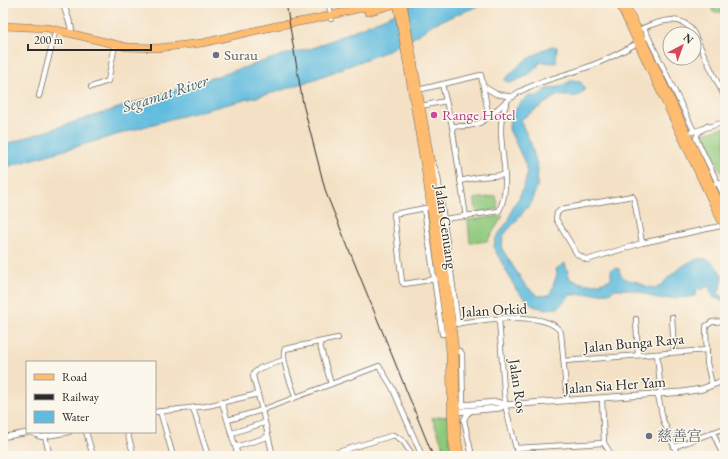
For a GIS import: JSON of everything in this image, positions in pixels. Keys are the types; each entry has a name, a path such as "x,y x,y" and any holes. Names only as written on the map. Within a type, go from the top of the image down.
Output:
{"main road":[{"path":"330,17 382,3"},
{"path":"619,3 638,31"},
{"path":"625,3 725,214"},
{"path":"3,26 33,26 56,29 114,45 144,48 181,46 315,19 353,16 400,5"},
{"name":"Jalan Genuang","path":"400,5 420,136 430,158 441,220 440,278 455,324 456,408 460,456"},
{"name":"Jalan Genuang","path":"409,56 418,90 425,130 427,208 440,278 448,333 456,408 452,438 455,456"},
{"path":"420,136 424,134 425,130"},
{"path":"712,186 724,226"}],"street":[{"path":"63,3 71,27 71,33"},
{"path":"329,3 330,17"},
{"path":"638,31 662,20 675,20 686,23 689,26"},
{"path":"38,96 56,29"},
{"path":"452,126 475,126 491,117 513,97 534,85 582,69 642,40 687,133 725,122"},
{"path":"91,87 108,80 114,45"},
{"path":"702,51 725,98"},
{"path":"418,90 481,75 491,117"},
{"path":"442,84 452,126 466,217"},
{"path":"483,86 496,94 513,97"},
{"path":"421,106 446,101"},
{"path":"455,324 441,220 499,211 504,176 500,124 502,114 509,101"},
{"path":"491,117 496,116 500,124"},
{"path":"707,126 698,133 696,138 712,186 725,198"},
{"path":"460,181 479,177 504,176"},
{"path":"712,186 725,181"},
{"path":"642,243 634,199 632,196 562,209 557,213 556,218 577,254 587,260 642,243 724,226"},
{"path":"427,208 395,213 393,215 402,282 404,284 440,278"},
{"path":"672,317 674,352"},
{"name":"Jalan Orkid","path":"455,324 499,318 522,318 555,326 561,333 567,401"},
{"name":"Jalan Ros","path":"499,318 505,405 518,456"},
{"path":"636,319 638,354"},
{"path":"712,386 708,370 707,325 712,322 725,322"},
{"path":"295,396 284,360 283,350 286,347 338,338"},
{"path":"319,342 331,384"},
{"name":"Jalan Bunga Raya","path":"564,361 638,354 707,350"},
{"path":"657,354 659,394 663,420 678,456"},
{"path":"260,456 272,454 253,376 254,373 260,368 284,360"},
{"path":"228,420 262,410 295,396 379,366 392,387 422,456"},
{"name":"Jalan Sia Her Yam","path":"456,408 472,410 499,408 505,405 659,394 695,390 712,386 725,380"},
{"path":"173,456 158,412 193,408 258,394"},
{"path":"602,399 604,444 612,456"},
{"path":"222,402 238,456"},
{"name":"Jalan Sia Her Yam","path":"456,408 498,402 505,405"},
{"path":"193,408 208,456"},
{"path":"472,410 467,414 464,420 472,456"},
{"path":"232,433 264,423"},
{"path":"674,447 725,428"},
{"path":"713,432 723,456"},
{"path":"3,437 27,433"},
{"path":"35,433 41,437 46,437 64,433"},
{"path":"86,433 93,456"},
{"path":"127,433 134,456"},
{"path":"325,456 394,435 403,441 413,456"},
{"path":"28,456 50,454 46,437"},
{"path":"236,447 267,437"},
{"path":"516,448 604,444"}],"green space":[{"path":"710,3 725,3 725,12 713,12"},
{"path":"725,127 725,176 723,176 704,133"},
{"path":"496,196 498,209 477,213 474,199"},
{"path":"503,216 487,241 470,243 468,220"},
{"path":"449,416 449,437 452,456 447,456 432,418"}],"water":[{"name":"Segamat River","path":"419,3 486,3 433,24 413,38 382,53 315,79 276,92 174,118 3,168 3,145 283,55 313,48"},
{"path":"551,46 557,47 556,63 541,62 533,71 524,77 510,83 504,80 524,61"},
{"path":"573,80 582,84 585,90 582,93 575,96 556,96 520,120 531,144 538,169 537,187 530,204 503,236 502,249 525,285 538,296 550,295 557,274 556,269 565,263 570,279 581,283 595,284 611,279 611,270 615,268 619,269 621,275 626,279 655,288 661,285 684,265 699,259 706,259 712,262 718,269 723,279 718,294 725,298 725,302 714,298 708,286 701,290 699,287 696,295 691,297 657,299 639,291 615,289 609,293 570,295 558,308 545,309 533,306 517,291 494,248 495,239 509,220 513,206 519,198 527,173 525,163 509,129 510,119 519,104 528,96 537,96 547,89 559,87"}],"railway":[{"path":"286,3 303,104 326,193 433,456"}],"place":[{"name":"Surau","path":"216,55"},
{"name":"Range Hotel","path":"434,115"},
{"name":"慈善宫","path":"649,436"}]}
